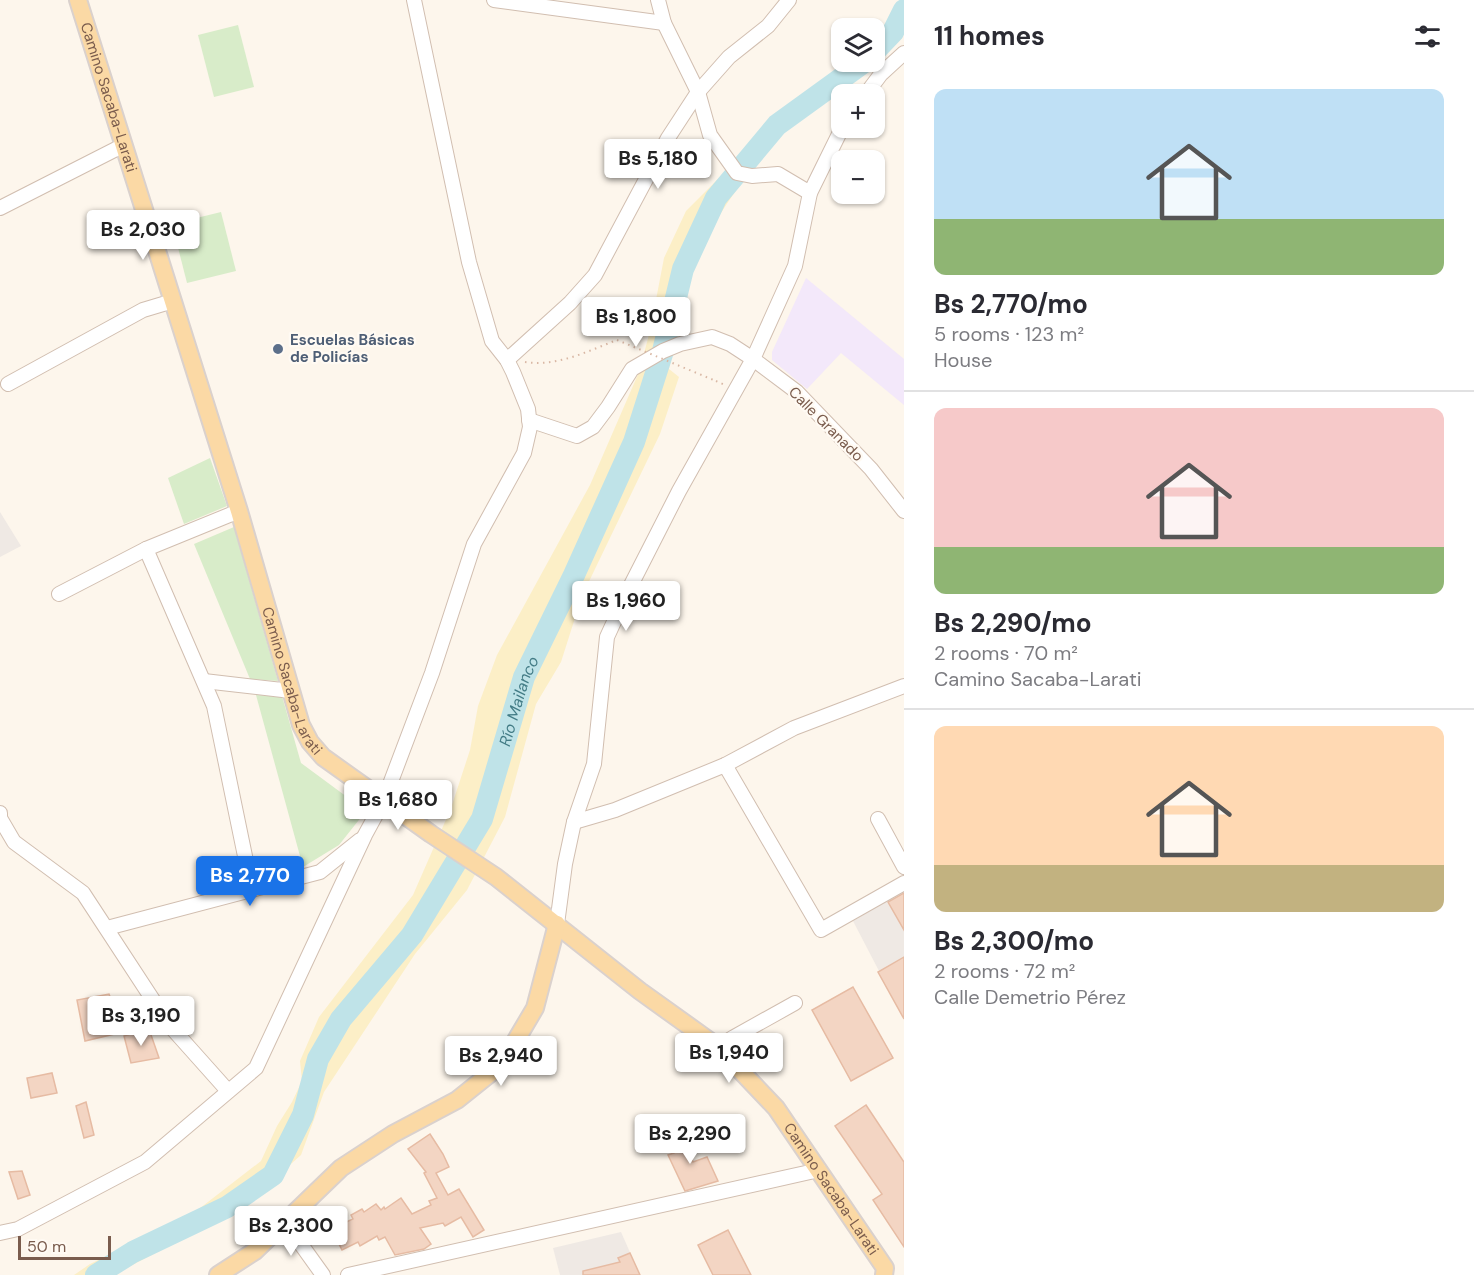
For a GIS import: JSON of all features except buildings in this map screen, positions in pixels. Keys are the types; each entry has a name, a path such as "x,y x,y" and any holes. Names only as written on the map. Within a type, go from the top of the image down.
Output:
{"main road":[{"name":"Camino Sacaba-Larati","path":"78,0 239,511 301,725 310,742 323,757 431,834 496,876 640,991 718,1047 776,1108 885,1268 884,1275"},
{"path":"218,1275 255,1251 341,1168 393,1134 457,1100 502,1064 535,1008 557,924"},
{"path":"240,1275 255,1251"}],"street":[{"path":"0,1233 18,1229 144,1162 256,1068 365,835 384,800 432,673 474,544 524,453 530,427 528,409 507,360 492,341 469,262 414,0"},
{"path":"494,0 664,23"},
{"path":"658,0 664,23 698,92 710,135 736,173 752,176 778,174 810,194"},
{"path":"507,360 570,303 595,275 668,138 698,92 729,57 768,26 789,0"},
{"path":"873,84 880,74 904,53"},
{"path":"557,924 565,864 574,822 594,764 607,637 679,491 753,359 795,266 810,194 837,138"},
{"path":"0,208 124,145"},
{"path":"8,384 143,310 173,301"},
{"name":"Calle Granado","path":"529,420 577,436 593,427 632,369 680,344 712,337 730,344 753,359 796,392 871,469 904,511"},
{"path":"59,594 146,549 239,511"},
{"path":"146,549 214,706 252,890"},
{"path":"204,681 291,691"},
{"path":"574,822 615,810 725,765 794,728 904,686"},
{"path":"725,765 821,930 904,883"},
{"path":"0,813 0,818 14,842 83,893 170,1026 228,1091"},
{"path":"878,819 904,867"},
{"path":"107,928 320,872 365,835"},
{"path":"718,1047 795,1004"},
{"path":"348,1275 819,1170"},
{"path":"285,1221 323,1275"}],"path":[{"path":"507,360 534,364 571,358 617,340 716,381"}],"shaded area":[{"path":"806,278 904,359 904,405 841,353 807,389 772,360 772,352"},
{"path":"0,512 21,546 0,557"},
{"path":"904,891 904,1019 853,921"},
{"path":"621,1232 640,1275 560,1275 553,1248"}],"green space":[{"path":"238,25 254,87 214,97 198,35"},
{"path":"221,212 236,271 187,283 172,224"},
{"path":"210,458 227,506 184,524 168,478"},
{"path":"234,527 278,681 250,679 194,544"},
{"path":"256,695 282,696 301,763 366,811 339,845 303,867"}],"sand":[{"path":"736,161 748,173 710,232 697,256 688,281 669,369 679,377 660,434 582,596 561,662 536,704 505,817 467,890 415,954 324,1092 301,1155 263,1189 219,1220 113,1275 74,1275 90,1264 195,1212 261,1161 302,1081 300,1061 319,1017 413,895 451,808 470,750 478,706 497,655 590,485 639,372 650,331 664,258 686,211"}],"waterway":[{"name":"Río Mailanco","path":"885,40 893,32 904,10"},
{"name":"Río Mailanco","path":"96,1275 133,1252 227,1207 273,1175 303,1115 318,1059 341,1019 412,935 482,819 524,677 574,575 634,442 663,351 683,269 716,198 777,125 850,72"}],"place":[{"name":"Escuelas Básicas de Policías","path":"278,349"}]}
